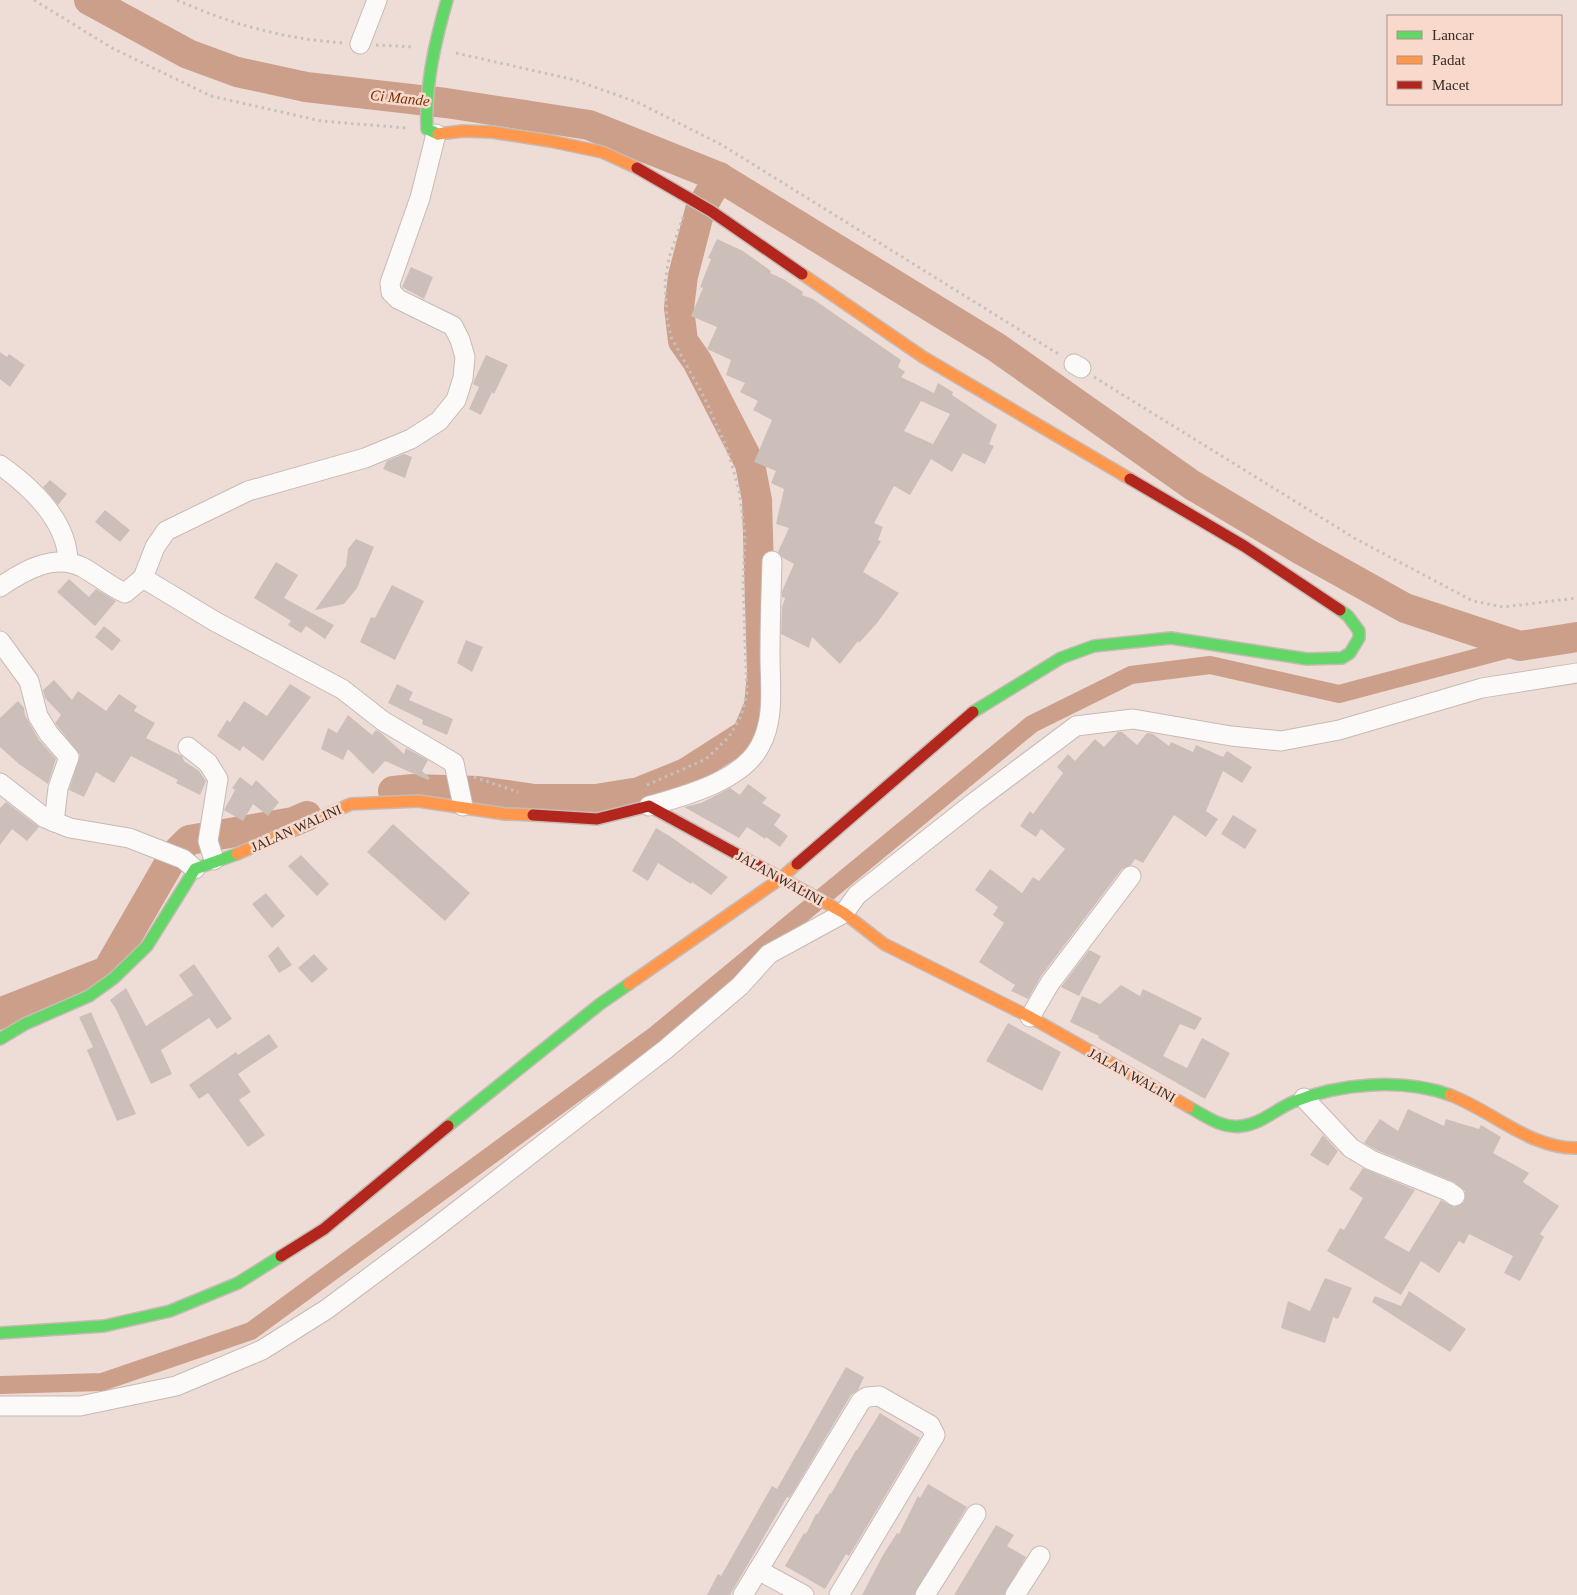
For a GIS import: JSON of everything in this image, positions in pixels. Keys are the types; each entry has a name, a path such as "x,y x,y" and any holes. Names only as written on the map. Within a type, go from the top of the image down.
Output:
{"street":[{"path":"360,44 376,0"},
{"path":"0,587 34,568 57,561 68,561 125,593 143,578 155,547 166,530 248,491 365,458 411,439 439,420 456,400 463,378 465,357 453,326 398,299 391,292 390,283 420,198 430,127 433,63 447,0"},
{"path":"0,1333 104,1326 170,1312 238,1283 324,1229 462,1114 600,1004 784,882 971,714 1061,658 1094,646 1172,638 1308,659 1342,658 1356,646 1359,631 1341,610 1307,587 1244,546 923,357 711,211 650,174 602,152 492,132 430,127"},
{"path":"0,465 12,473 47,508 59,526 67,546 68,561"},
{"path":"649,806 686,795 728,777 748,761 760,746 770,716 772,561"},
{"path":"143,578 216,622 342,689 383,721 456,769 463,802"},
{"path":"0,641 29,680 38,716 49,734 69,757 58,788 54,822"},
{"path":"0,1406 80,1406 176,1386 262,1350 327,1309 554,1137 681,1036 740,986 769,954 841,911 857,895 976,801 1076,726 1133,719 1231,736 1281,741 1339,730 1482,688 1577,673"},
{"path":"188,747 208,763 218,779 208,834 214,860"},
{"path":"0,783 20,801 54,822 70,828 129,838 183,860 147,946 114,978 89,996 25,1024 0,1039"},
{"name":"JALAN WALINI","path":"183,860 224,859 265,843 311,820 351,804 394,801 463,802 505,814 597,819 649,806 784,882 841,911 884,944 1030,1017 1132,1076 1230,1128 1243,1128 1253,1124 1285,1104 1304,1098 1360,1088 1414,1086 1436,1091 1469,1103 1542,1144 1566,1149 1577,1148"},
{"path":"1030,1017 1050,983 1131,876"},
{"path":"1304,1098 1351,1148 1372,1160 1448,1191 1455,1196"},
{"path":"743,1595 861,1402 867,1397 879,1396 930,1424 935,1435 839,1595"},
{"path":"925,1595 976,1514"},
{"path":"1015,1595 1040,1556"},
{"path":"758,1570 804,1595"}],"path":[{"path":"34,0 112,48 211,96 321,121 430,127"},
{"path":"642,787 706,759 729,737 741,716 747,694 743,587 745,534 740,490 727,448 704,397 671,337 667,319 665,282 669,258 693,200"},
{"path":"1078,366 1356,539 1473,601 1503,607 1577,598"},
{"path":"456,769 525,794"}],"building":[{"path":"717,239 743,251 771,271 770,273 803,292 802,295 813,299 901,360 898,367 905,372 901,377 934,393 938,383 953,392 952,395 997,425 989,444 994,446 985,464 963,453 952,472 931,459 910,495 894,486 874,523 883,527 878,540 881,541 863,572 899,593 877,623 859,643 858,641 840,664 812,637 809,648 781,634 782,607 785,598 782,597 782,591 794,564 783,558 778,552 789,528 776,524 784,489 771,483 776,471 754,462 772,420 753,410 758,401 740,392 745,383 726,375 731,360 707,349 717,327 691,316 703,288 700,287 711,259 708,258","holes":["921,401 950,414 933,444 904,431"]},
{"path":"411,267 433,277 424,299 402,287"},
{"path":"0,352 7,357 9,354 25,365 10,387 0,379"},
{"path":"486,355 508,365 481,415 469,409 479,387 473,384"},
{"path":"404,454 412,457 405,478 383,469 387,461"},
{"path":"50,480 67,494 58,505 43,487"},
{"path":"105,510 130,530 120,542 95,522"},
{"path":"356,539 374,547 357,588 344,604 315,610 346,566 348,549"},
{"path":"276,562 298,575 284,598 334,625 325,639 306,626 301,633 288,625 291,621 254,598"},
{"path":"69,579 89,597 96,589 116,601 95,626 57,592"},
{"path":"392,585 424,601 395,660 360,642 371,617 375,618"},
{"path":"104,626 121,640 112,651 95,637"},
{"path":"466,640 483,647 472,672 457,663"},
{"path":"54,680 72,700 78,691 106,711 119,694 137,706 134,711 155,723 146,738 182,756 184,761 199,771 206,781 200,795 176,783 178,780 131,756 114,783 96,772 84,797 69,790 80,755 55,723 61,715 45,698 43,690"},
{"path":"290,684 311,697 263,761 243,746 240,751 217,736 227,720 230,722 244,701 267,716"},
{"path":"397,684 413,692 409,700 453,719 447,735 422,724 423,720 388,703"},
{"path":"18,701 24,708 25,715 39,740 56,759 48,784 19,764 0,747 0,718"},
{"path":"348,715 372,735 376,730 380,732 404,754 406,748 428,760 422,771 430,778 428,780 385,761 373,774 348,749 343,760 321,749 328,728 337,733"},
{"path":"1118,732 1122,732 1137,745 1147,733 1153,734 1169,746 1171,742 1193,752 1196,745 1223,757 1227,751 1252,767 1242,783 1223,771 1206,811 1218,819 1206,837 1174,815 1143,863 1135,859 1131,865 1122,869 1041,976 1028,999 1011,991 1015,985 979,962 1004,923 993,915 998,907 975,890 990,869 1022,893 1033,877 1039,881 1065,849 1041,829 1036,837 1020,826 1030,811 1033,814 1063,773 1057,767 1068,754 1075,761 1095,739 1104,747"},
{"path":"240,777 252,786 256,780 279,802 268,816 253,804 243,821 224,810 235,790 232,788"},
{"path":"748,784 767,798 762,803 781,815 774,825 788,836 780,847 747,827 739,838 684,807 701,803 730,788 740,795"},
{"path":"6,802 39,827 27,841 12,829 0,845 0,808"},
{"path":"1233,815 1257,830 1245,849 1221,834"},
{"path":"393,824 470,893 445,921 367,852"},
{"path":"656,828 728,877 711,895 658,863 648,881 632,871"},
{"path":"301,855 329,884 317,896 288,866"},
{"path":"266,893 285,916 272,928 252,904"},
{"path":"278,946 292,965 279,973 268,956"},
{"path":"1089,950 1101,956 1079,996 1061,987"},
{"path":"314,954 328,969 312,983 298,968"},
{"path":"194,964 232,1019 217,1029 209,1018 161,1050 172,1074 151,1084 110,1000 126,988 146,1026 193,995 179,975"},
{"path":"1121,985 1140,996 1143,989 1202,1018 1195,1030 1180,1024 1163,1056 1187,1068 1202,1038 1230,1053 1205,1099 1098,1038 1099,1036 1070,1022 1082,996 1100,1004"},
{"path":"91,1012 136,1114 117,1121 87,1050 93,1047 79,1017"},
{"path":"1008,1023 1061,1052 1042,1091 986,1061"},
{"path":"269,1034 278,1047 238,1074 251,1092 239,1100 265,1135 248,1147 208,1093 199,1099 189,1085 236,1052 238,1055"},
{"path":"1408,1109 1444,1126 1446,1119 1479,1129 1481,1125 1501,1137 1493,1153 1529,1173 1523,1182 1559,1206 1540,1234 1544,1237 1520,1281 1504,1273 1513,1256 1469,1234 1464,1244 1459,1241 1439,1273 1421,1261 1401,1295 1327,1251 1340,1228 1344,1230 1363,1198 1349,1189 1363,1168 1415,1190 1384,1238 1409,1252 1441,1200 1454,1207 1464,1202 1465,1191 1454,1182 1376,1150 1364,1143 1380,1119 1398,1131"},
{"path":"1323,1135 1338,1151 1328,1166 1310,1155"},
{"path":"1325,1278 1352,1288 1338,1319 1333,1317 1325,1343 1281,1328 1288,1301 1310,1311"},
{"path":"1409,1291 1466,1329 1450,1352 1372,1302 1375,1296 1401,1306"},
{"path":"846,1367 864,1377 858,1390 851,1395 793,1492 789,1498 787,1497 730,1595 707,1595 718,1574 721,1576 772,1486 777,1489"},
{"path":"880,1413 920,1438 849,1556 846,1554 825,1589 785,1566"},
{"path":"928,1484 967,1507 914,1595 862,1595 883,1555 897,1533 899,1534 918,1496 920,1498"},
{"path":"996,1525 1014,1535 1007,1546 1026,1557 1004,1595 954,1595"}],"waterway":[{"name":"Ci Mande","path":"89,0 188,54 237,72 306,87 446,103 589,125 719,177"},
{"path":"393,791 413,789 478,791 535,799 596,799 639,792 686,773 747,734 759,706 762,674 757,500 750,464 697,361 683,341 679,308 683,276 700,210 719,177 996,347 1192,485 1303,551 1405,608 1520,646 1577,637"},
{"path":"0,1385 102,1382 251,1331 655,1035 1032,724 1131,675 1210,665 1339,694 1520,646"},
{"path":"0,1015 4,1011 107,971 174,855 189,840 293,822 307,816"}],"traffic: fast":[{"path":"438,134 427,129 429,80 447,0"},
{"path":"973,712 1061,658 1094,646 1171,638 1307,659 1342,658 1350,653 1359,638 1359,631 1348,616 1340,610"},
{"path":"0,1039 25,1024 89,996 114,978 147,946 195,869 237,854"},
{"path":"448,1126 600,1004 629,984"},
{"path":"1189,1107 1221,1124 1242,1126 1256,1122 1293,1102 1331,1090 1351,1087 1371,1085 1412,1086 1450,1095"},
{"path":"0,1333 104,1326 170,1311 238,1283 281,1256"}],"traffic: slow":[{"path":"438,134 463,131 492,132 550,141 602,152 637,168"},
{"path":"802,274 923,357 1130,479"},
{"path":"237,854 351,804 418,801 505,814 533,815"},
{"path":"629,984 780,879 797,864"},
{"path":"819,899 844,913 884,944 1030,1017 1189,1107"},
{"path":"1450,1095 1528,1136 1560,1147 1577,1148"}],"traffic: jam":[{"path":"637,168 711,211 802,274"},
{"path":"1130,479 1244,546 1340,610"},
{"path":"797,864 973,712"},
{"path":"533,815 597,819 649,806 819,899"},
{"path":"281,1256 324,1229 448,1126"}]}
